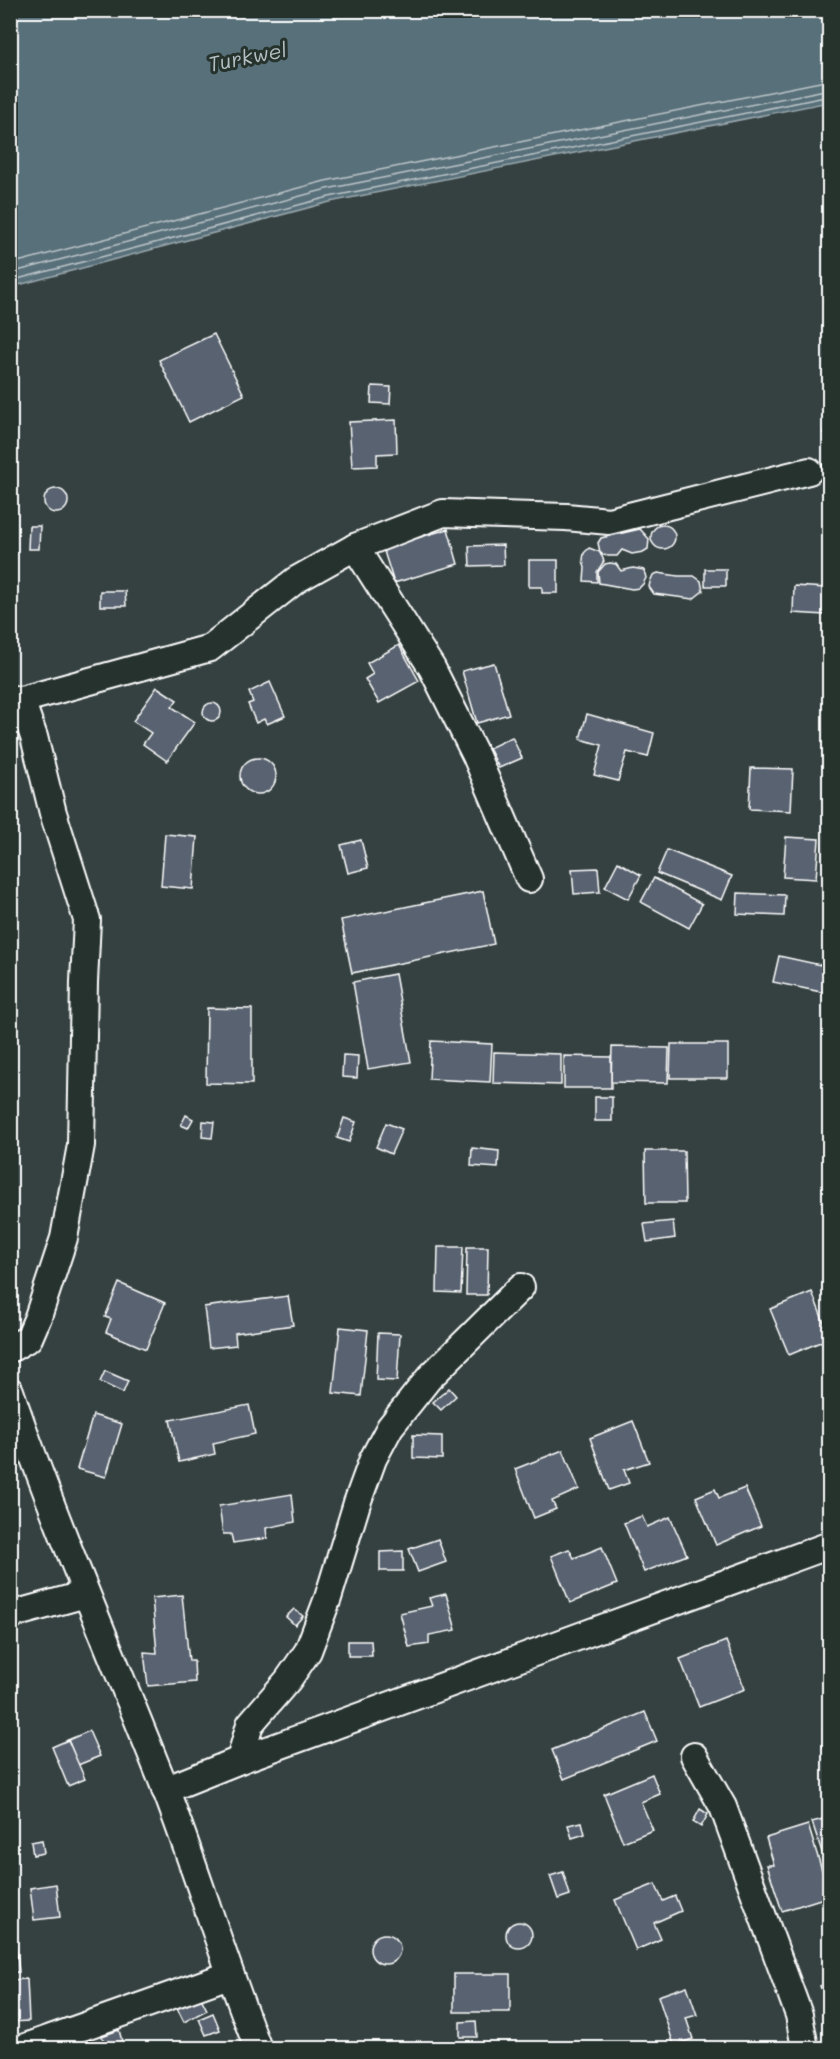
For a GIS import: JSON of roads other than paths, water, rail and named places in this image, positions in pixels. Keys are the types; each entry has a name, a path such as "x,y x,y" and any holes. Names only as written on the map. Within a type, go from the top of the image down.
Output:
{"street":[{"path":"10,1349 29,1338 38,1317 64,1238 81,1145 87,920 53,813 34,737 16,700 210,648 296,580 355,547 442,513 566,517 609,521 809,471"},
{"path":"355,547 432,668 476,756 529,879"},
{"path":"240,1760 250,1724 288,1680 308,1652 328,1598 357,1503 373,1460 390,1427 429,1378 521,1287"},
{"path":"10,1391 37,1470 165,1790 229,1976 258,2049"},
{"path":"165,1790 240,1760 830,1545"},
{"path":"10,1615 86,1594"},
{"path":"694,1756 723,1807 799,2015 805,2049"},
{"path":"23,2049 229,1976"}],"water":[{"name":"Turkwel","path":"11,10 829,11 829,102 330,202 11,287"}]}
